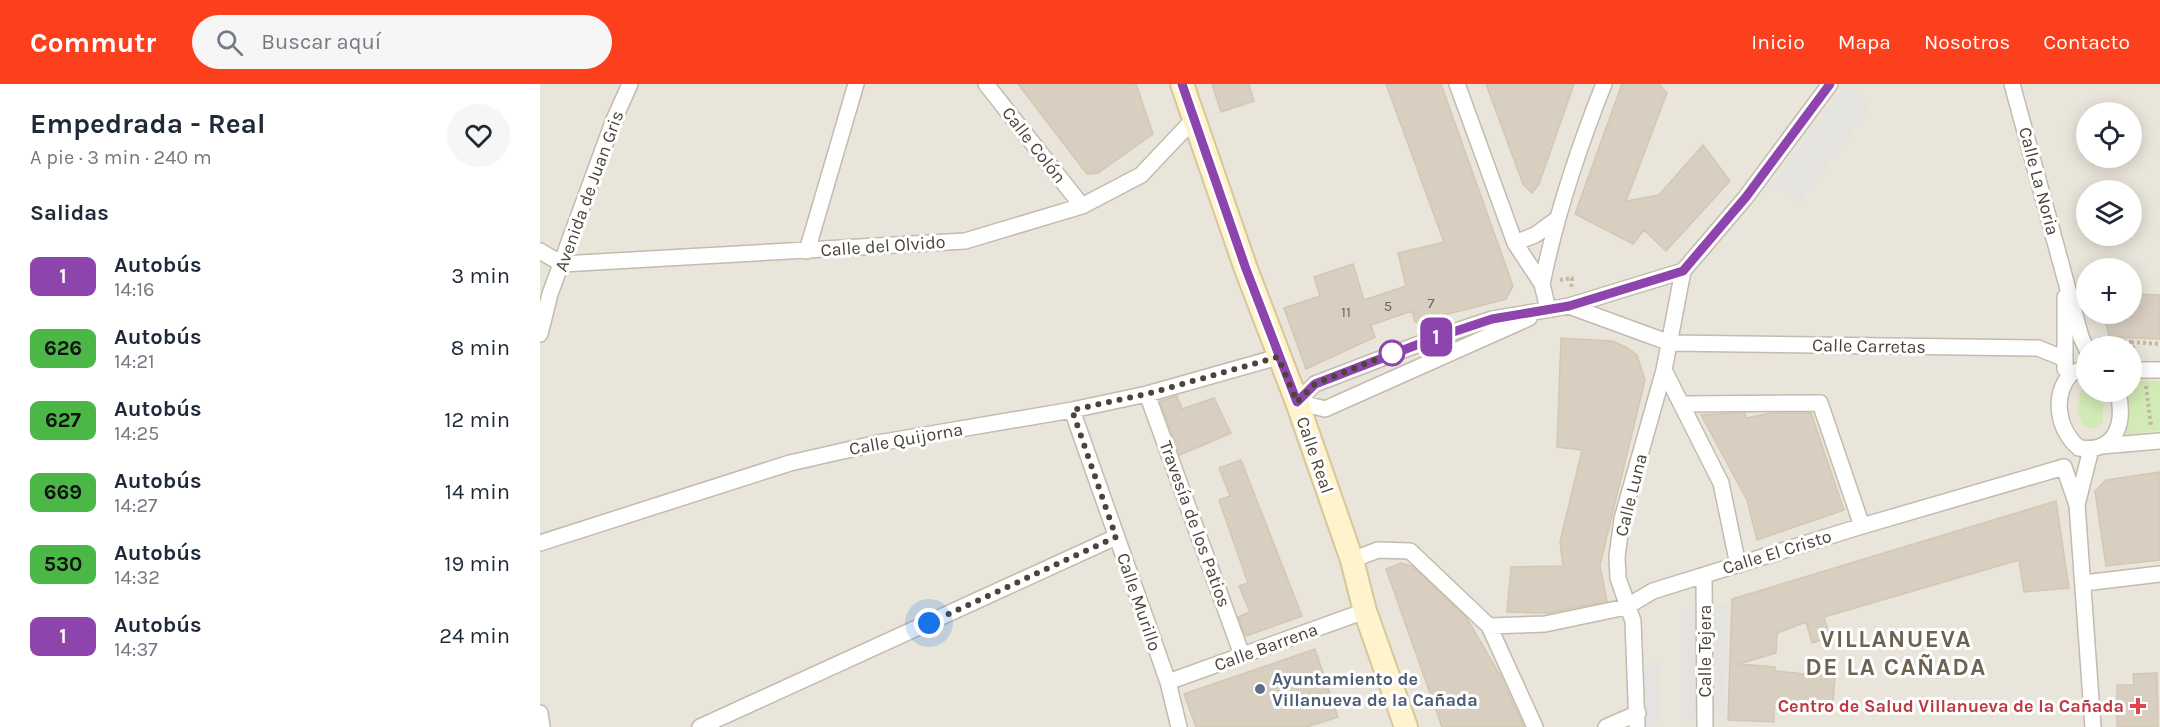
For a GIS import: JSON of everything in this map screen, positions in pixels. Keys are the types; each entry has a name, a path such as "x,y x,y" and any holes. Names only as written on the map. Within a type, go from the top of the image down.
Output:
{"street":[{"name":"Avenida de Juan Gris","path":"540,334 550,294 613,122 630,84"},
{"path":"807,251 856,84"},
{"name":"Calle Colón","path":"986,84 1082,206"},
{"name":"Calle Real","path":"1182,84 1278,357 1297,402 1352,560 1365,611 1406,727"},
{"path":"1457,84 1515,243 1542,284 1548,309"},
{"path":"1542,284 1557,219 1584,134 1604,84"},
{"path":"1297,402 1315,384 1412,346 1492,319 1569,306 1683,271 1746,197 1830,84"},
{"name":"Calle La Noria","path":"2012,84 2082,336"},
{"name":"Calle del Olvido","path":"562,264 965,241 1082,206 1141,176 1194,119"},
{"path":"1515,243 1535,235 1557,219"},
{"path":"540,251 562,264"},
{"name":"Calle Luna","path":"1637,720 1633,621 1626,607 1618,578 1617,557 1622,519 1664,370 1683,271"},
{"name":"Calle La Noria","path":"2066,279 2065,380 2059,408 2061,423 2090,448"},
{"name":"Calle Carretas","path":"1569,306 1670,343 2038,348 2065,359"},
{"path":"1297,402 1325,409 1440,360 1548,309"},
{"name":"Calle Quijorna","path":"540,543 790,463 878,443 1072,410 1147,394 1278,357"},
{"path":"1664,370 1722,483 1738,564"},
{"path":"2142,370 2160,370"},
{"path":"2065,380 2076,372"},
{"name":"Travesía de los Patios","path":"1147,394 1242,655"},
{"path":"2093,727 2077,505 2064,467 2118,430 2121,419 2119,402"},
{"path":"1683,404 1820,403 1862,526"},
{"name":"Calle Murillo","path":"1072,410 1167,682 1179,727"},
{"path":"2090,448 2154,442"},
{"path":"2077,505 2090,448"},
{"name":"Calle El Cristo","path":"1489,626 1545,624 1626,607 1653,591 1862,526 2064,467"},
{"path":"700,727 1116,537"},
{"path":"1352,560 1378,550 1410,551 1489,626 1535,727"},
{"path":"2084,583 2160,574"},
{"name":"Calle Tejera","path":"1704,575 1705,727"},
{"name":"Calle Barrena","path":"1167,682 1365,611"},
{"path":"540,713 542,727"},
{"path":"1606,727 1637,720"}],"path":[{"path":"1542,284 1572,278 1569,306"},
{"path":"2142,343 2160,344"},
{"path":"2142,380 2146,387 2154,442"}],"shaded area":[{"path":"540,84 2160,84 2160,727 540,727"},
{"path":"1846,85 1871,106 1797,206 1789,193 1771,186"},
{"path":"1727,604 1725,714 1682,724 1681,611"},
{"path":"1658,663 1660,726 1644,727 1642,664"}],"green space":[{"path":"2142,380 2160,381 2160,430 2125,436 2130,408 2128,402 2142,402"},
{"path":"2078,402 2102,402 2103,422 2095,429 2083,426 2077,410"}],"building":[{"path":"1018,84 1136,84 1153,134 1098,173 1087,174"},
{"path":"1212,84 1249,84 1254,101 1221,112"},
{"path":"1386,84 1441,84 1513,286 1506,299 1415,322 1412,311 1371,325 1375,337 1306,369 1284,308 1320,296 1314,277 1353,264 1364,300 1406,286 1398,253 1444,242"},
{"path":"1486,84 1574,84 1539,184 1532,193 1523,184"},
{"path":"1622,84 1659,84 1667,93 1626,201 1659,195 1703,145 1730,181 1666,251 1644,230 1633,244 1575,214"},
{"path":"2142,294 2160,295 2160,339 2142,338 2142,336 2109,336 2106,324 2142,324"},
{"path":"1561,338 1612,341 1626,347 1637,355 1645,380 1600,565 1607,601 1549,613 1507,612 1511,567 1563,566 1560,542 1582,450 1557,447"},
{"path":"1177,396 1182,409 1214,398 1231,433 1180,455 1160,401"},
{"path":"1745,413 1746,418 1771,413 1811,413 1844,510 1757,540 1747,500 1701,415"},
{"path":"1241,460 1302,616 1246,636 1238,617 1250,612 1239,586 1248,583 1219,500 1230,496 1219,468"},
{"path":"2160,472 2160,560 2106,566 2095,491 2106,480"},
{"path":"2056,501 2069,588 2024,592 2019,560 1824,617 1830,637 1812,643 1806,622 1777,633 1776,653 1739,664 1775,667 1775,671 1835,677 1832,713 1774,708 1774,722 1728,720 1732,599"},
{"path":"1401,563 1412,566 1466,617 1500,675 1524,727 1442,727 1386,569"},
{"name":"Ayuntamiento de Villanueva de la Cañada","path":"1315,649 1338,717 1307,727 1196,727 1184,694"},
{"name":"Centro de Salud Villanueva de la Cañada","path":"2157,673 2158,727 2117,727 2117,685 2134,685 2133,674"}],"bus line":[{"name":"1","path":"1182,84 1246,269 1297,402 1315,384 1432,339 1492,319 1569,306 1683,271 1746,197 1830,84"}],"place":[{"name":"Ayuntamiento de Villanueva de la Cañada","path":"1260,689"},
{"name":"Centro de Salud Villanueva de la Cañada","path":"2138,706"}],"district":[{"name":"VILLANUEVA DE LA CAÑADA","path":"1896,653"}],"route":[{"path":"929,623 1116,537 1072,410 1147,394 1278,357 1297,402 1315,384 1392,353"}]}
